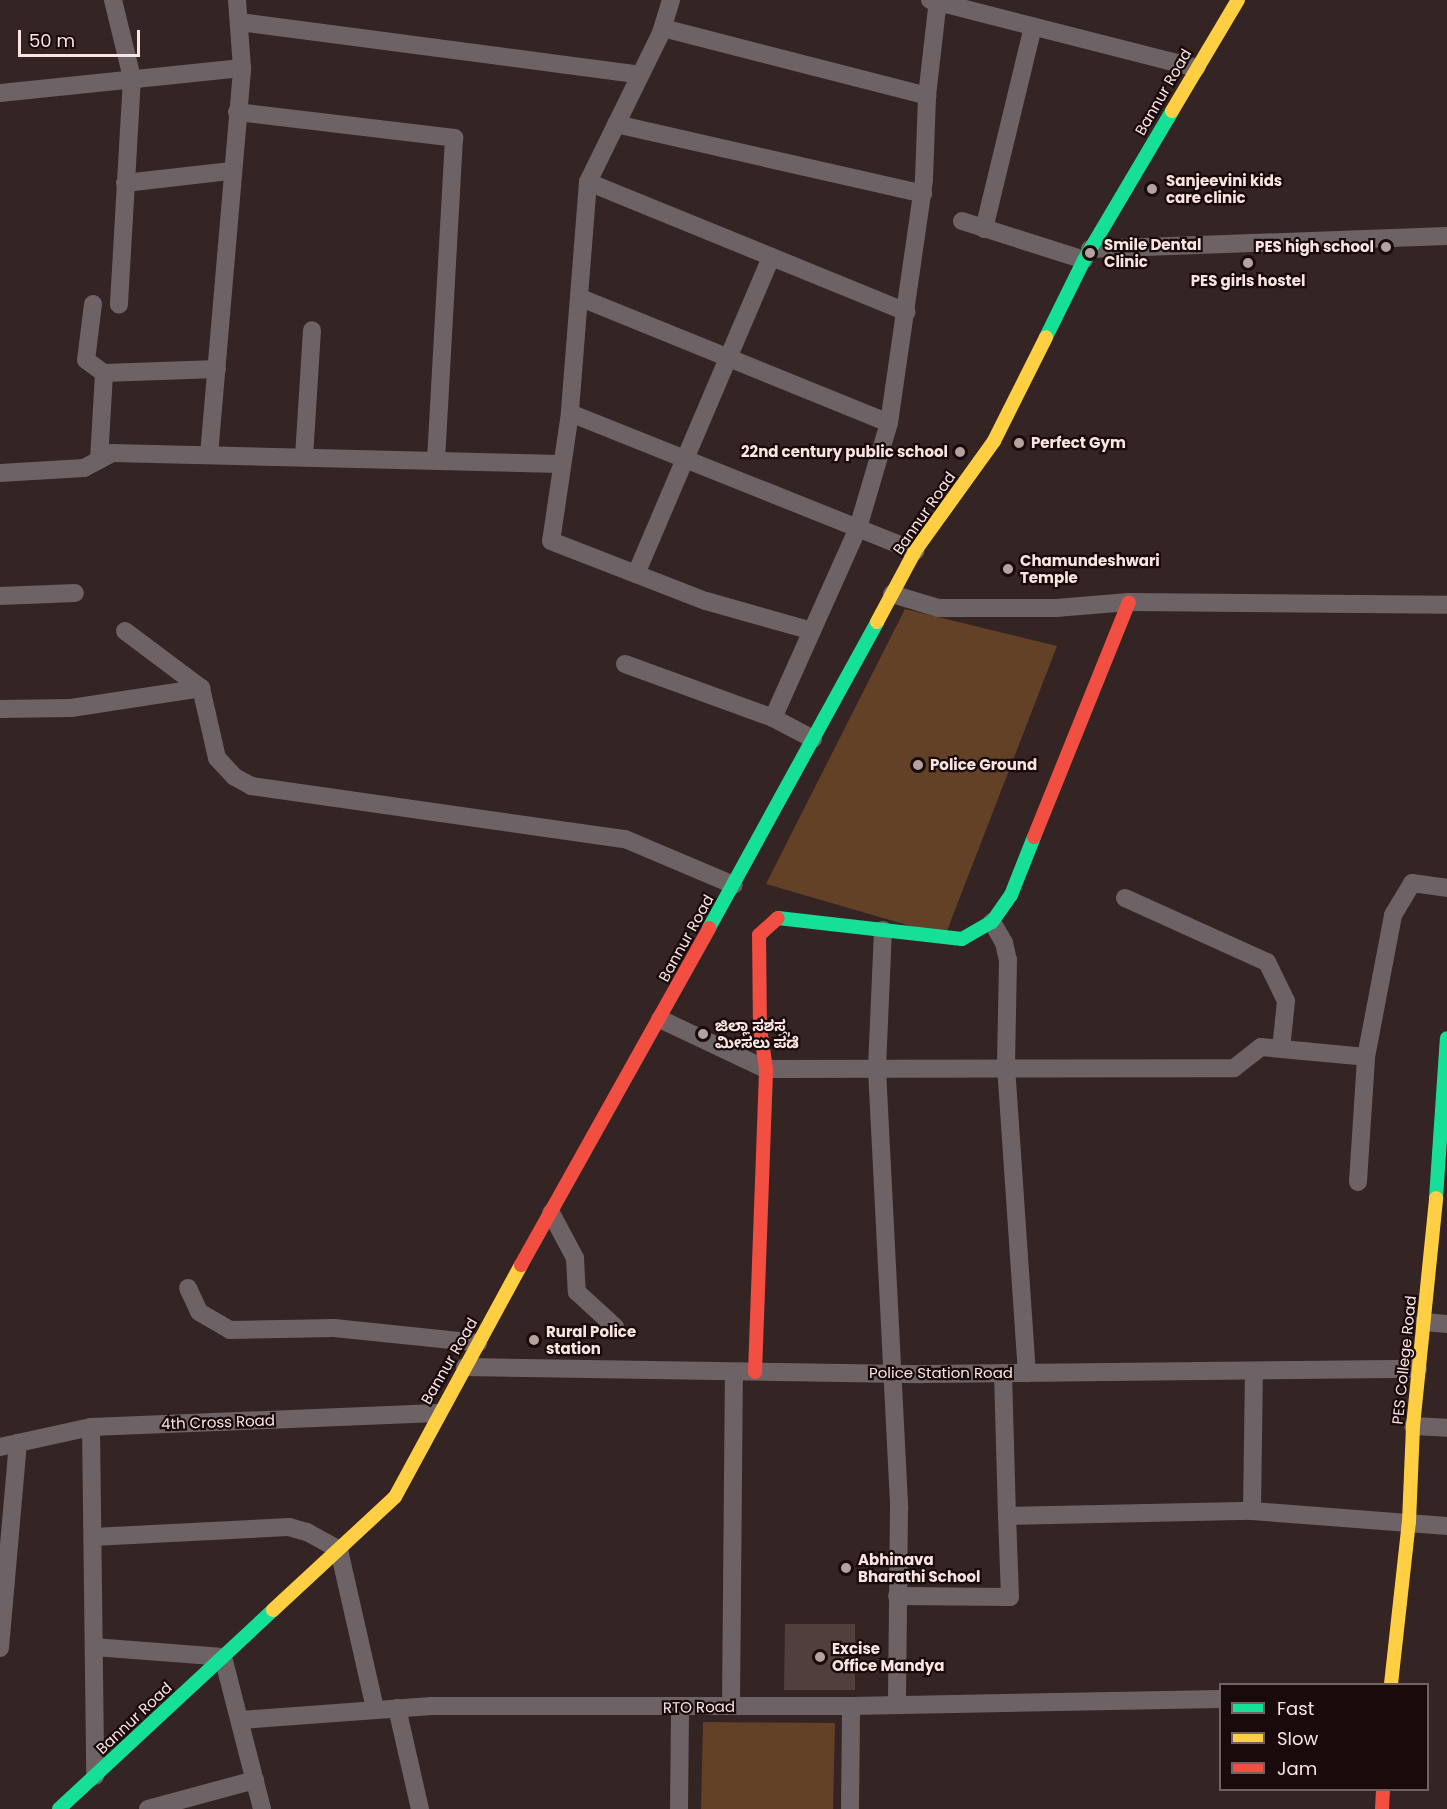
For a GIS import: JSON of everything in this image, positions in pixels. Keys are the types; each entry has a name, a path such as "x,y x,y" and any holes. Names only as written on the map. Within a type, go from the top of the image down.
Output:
{"main road":[{"name":"Bannur Road","path":"59,1809 395,1497 438,1413 660,1019 915,551 994,441 1087,255 1238,0"},
{"path":"755,1372 766,1069 760,1028 759,935 780,916 962,939 992,922 1011,895 1129,602"},
{"name":"PES College Road","path":"1391,1683 1409,1522 1413,1426 1424,1322 1447,1038"},
{"path":"1382,1809 1383,1791"}],"street":[{"path":"113,0 132,78 124,183 119,305"},
{"path":"209,455 231,171 242,68 237,0"},
{"path":"671,0 663,28 588,182 581,298 570,413 550,541 706,601 812,632"},
{"path":"773,718 858,528 889,423 922,194 935,1 1196,68"},
{"path":"240,22 640,75"},
{"path":"984,230 1033,27"},
{"path":"663,28 927,96"},
{"path":"0,93 242,68"},
{"path":"237,112 454,138 436,460"},
{"path":"616,124 922,194"},
{"path":"124,183 231,171"},
{"path":"588,182 906,312"},
{"path":"962,221 984,230 1087,255 1447,236"},
{"path":"636,574 686,462 771,257"},
{"path":"581,298 889,423"},
{"path":"93,304 87,360 104,373 217,369"},
{"path":"304,457 312,330"},
{"path":"99,460 104,373"},
{"path":"570,413 686,462 915,551"},
{"path":"0,473 84,468 112,453 561,464"},
{"path":"0,596 75,593"},
{"path":"892,594 938,608 1056,608 1129,602 1447,605"},
{"path":"125,631 201,688 217,758 235,777 252,786 625,839 734,885"},
{"path":"625,664 773,718 813,739"},
{"path":"0,709 71,708 201,688"},
{"path":"1358,1182 1366,1057 1394,915 1412,884 1447,888"},
{"path":"1125,898 1267,962 1286,1001 1281,1049"},
{"path":"992,922 1008,960 1006,1066 1027,1373"},
{"path":"883,930 877,1069 898,1508 897,1704"},
{"path":"660,1019 766,1069 1006,1066 1234,1068 1261,1047 1366,1057"},
{"path":"551,1214 575,1258 577,1292 615,1327"},
{"path":"188,1288 199,1312 230,1329 334,1328 478,1343"},
{"path":"1424,1322 1447,1324"},
{"name":"Police Station Road","path":"465,1367 890,1373 1418,1369"},
{"path":"731,1706 734,1371"},
{"path":"1252,1511 1254,1371"},
{"path":"897,1596 1010,1597 1003,1373"},
{"name":"4th Cross Road","path":"9,1445 91,1427 438,1413"},
{"path":"1413,1426 1447,1428"},
{"path":"91,1427 95,1776"},
{"path":"0,1648 9,1445"},
{"path":"1007,1516 1252,1511 1447,1526"},
{"path":"93,1537 289,1527 307,1532 339,1550 375,1709"},
{"path":"94,1647 223,1657 262,1809"},
{"name":"RTO Road","path":"241,1720 397,1708 852,1706 1219,1699"},
{"path":"850,1809 852,1706"},
{"path":"679,1809 680,1707"},
{"path":"397,1708 420,1809"},
{"path":"148,1809 255,1780"}],"shaded area":[{"name":"Police Ground","path":"905,609 1057,646 945,936 766,884"},
{"path":"703,1722 835,1723 833,1809 701,1809"}],"building":[{"name":"Excise Office Mandya","path":"785,1624 855,1624 855,1690 784,1690"}],"traffic: fast":[{"path":"1046,337 1084,260 1172,111"},
{"path":"709,928 877,622"},
{"path":"778,918 962,939 992,922 1011,895 1034,837"},
{"path":"1436,1198 1447,1038"},
{"path":"59,1809 273,1610"}],"traffic: slow":[{"path":"1172,111 1238,0"},
{"path":"877,622 915,551 994,441 1046,337"},
{"path":"1391,1683 1409,1522 1413,1426 1436,1198"},
{"path":"273,1610 395,1497 521,1265"}],"traffic: jam":[{"path":"1034,837 1129,602"},
{"path":"755,1372 766,1069 760,1028 759,935 778,918"},
{"path":"521,1265 709,928"},
{"path":"1382,1809 1383,1791"}],"place":[{"name":"Sanjeevini kids care clinic","path":"1152,189"},
{"name":"PES high school","path":"1386,247"},
{"name":"Smile Dental Clinic","path":"1090,253"},
{"name":"PES girls hostel","path":"1248,263"},
{"name":"Perfect Gym","path":"1019,443"},
{"name":"22nd century public school","path":"960,452"},
{"name":"Chamundeshwari Temple","path":"1008,569"},
{"name":"Police Ground","path":"918,765"},
{"name":"ಜಿಲ್ಲಾ ಸಶಸ್ತ್ರ ಮೀಸಲು ಪಡೆ","path":"703,1034"},
{"name":"Rural Police station","path":"534,1340"},
{"name":"Abhinava Bharathi School","path":"846,1568"},
{"name":"Excise Office Mandya","path":"820,1657"}]}
